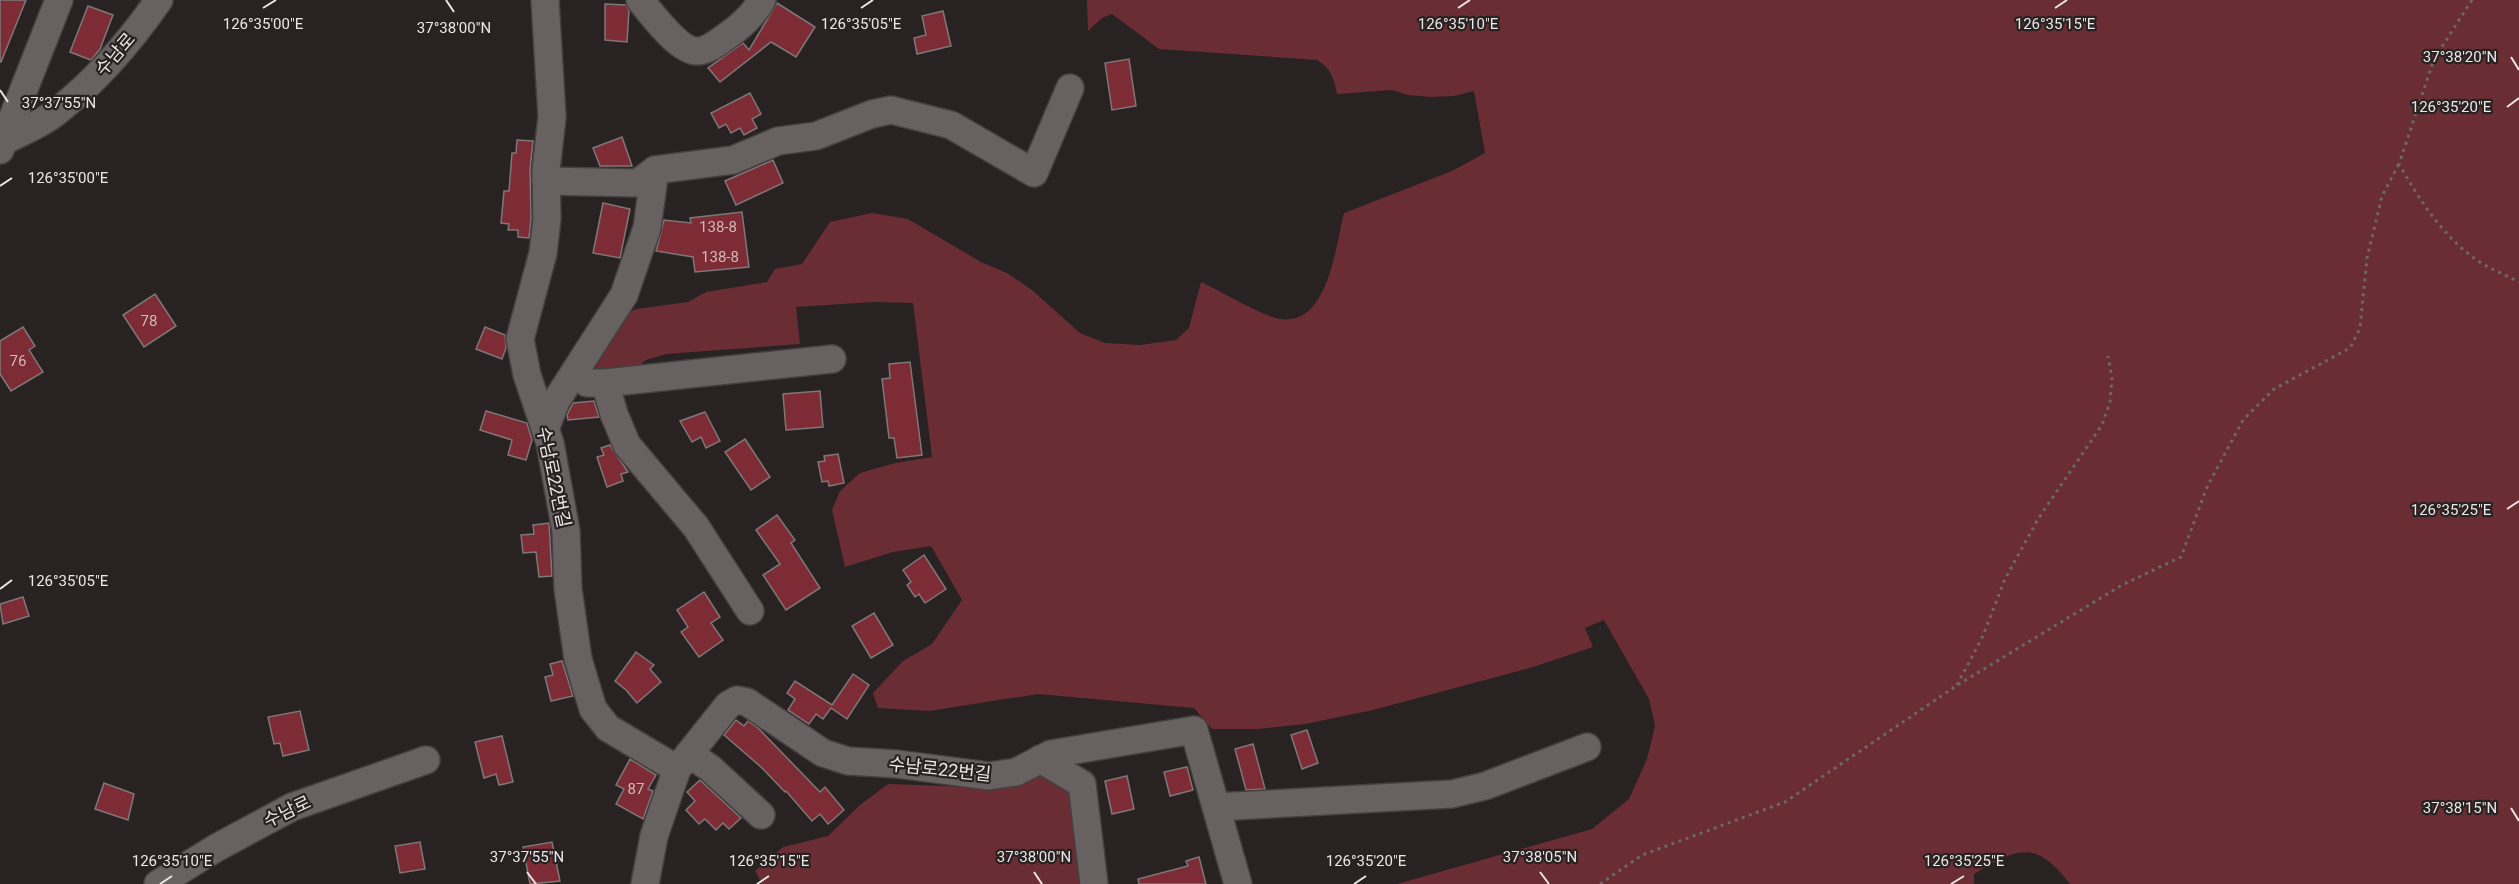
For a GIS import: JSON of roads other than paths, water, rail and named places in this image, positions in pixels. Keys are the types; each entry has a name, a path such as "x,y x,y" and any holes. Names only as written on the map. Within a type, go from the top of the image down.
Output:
{"street":[{"name":"수남로","path":"2,146 59,0"},
{"name":"수남로","path":"2,146 68,102 102,71 159,0"},
{"name":"수남로22번길","path":"545,0 552,117 546,181 547,219 543,253 520,339 527,375 545,429 566,531 568,589 578,659 592,708 608,728 683,761"},
{"path":"640,0 679,43 688,49 698,51 710,47 733,32 762,0"},
{"path":"546,181 638,183 655,171 733,160 778,141 816,136 872,114 891,110 951,125 1034,173 1070,88"},
{"path":"545,429 555,400 624,296 647,228 655,171"},
{"path":"567,382 605,383 832,359"},
{"path":"605,383 620,430 633,454 696,527 750,611"},
{"name":"수남로22번길","path":"645,884 654,836 683,761 728,705 737,700 747,702 823,753 848,761 897,764 989,776 1016,772 1051,754 1194,730 1238,884"},
{"path":"1216,807 1452,794 1485,786 1587,747"},
{"path":"1040,759 1082,784 1094,884"},
{"name":"수남로","path":"158,884 216,848 292,807 426,760"},
{"path":"683,761 711,768 761,815"}]}
